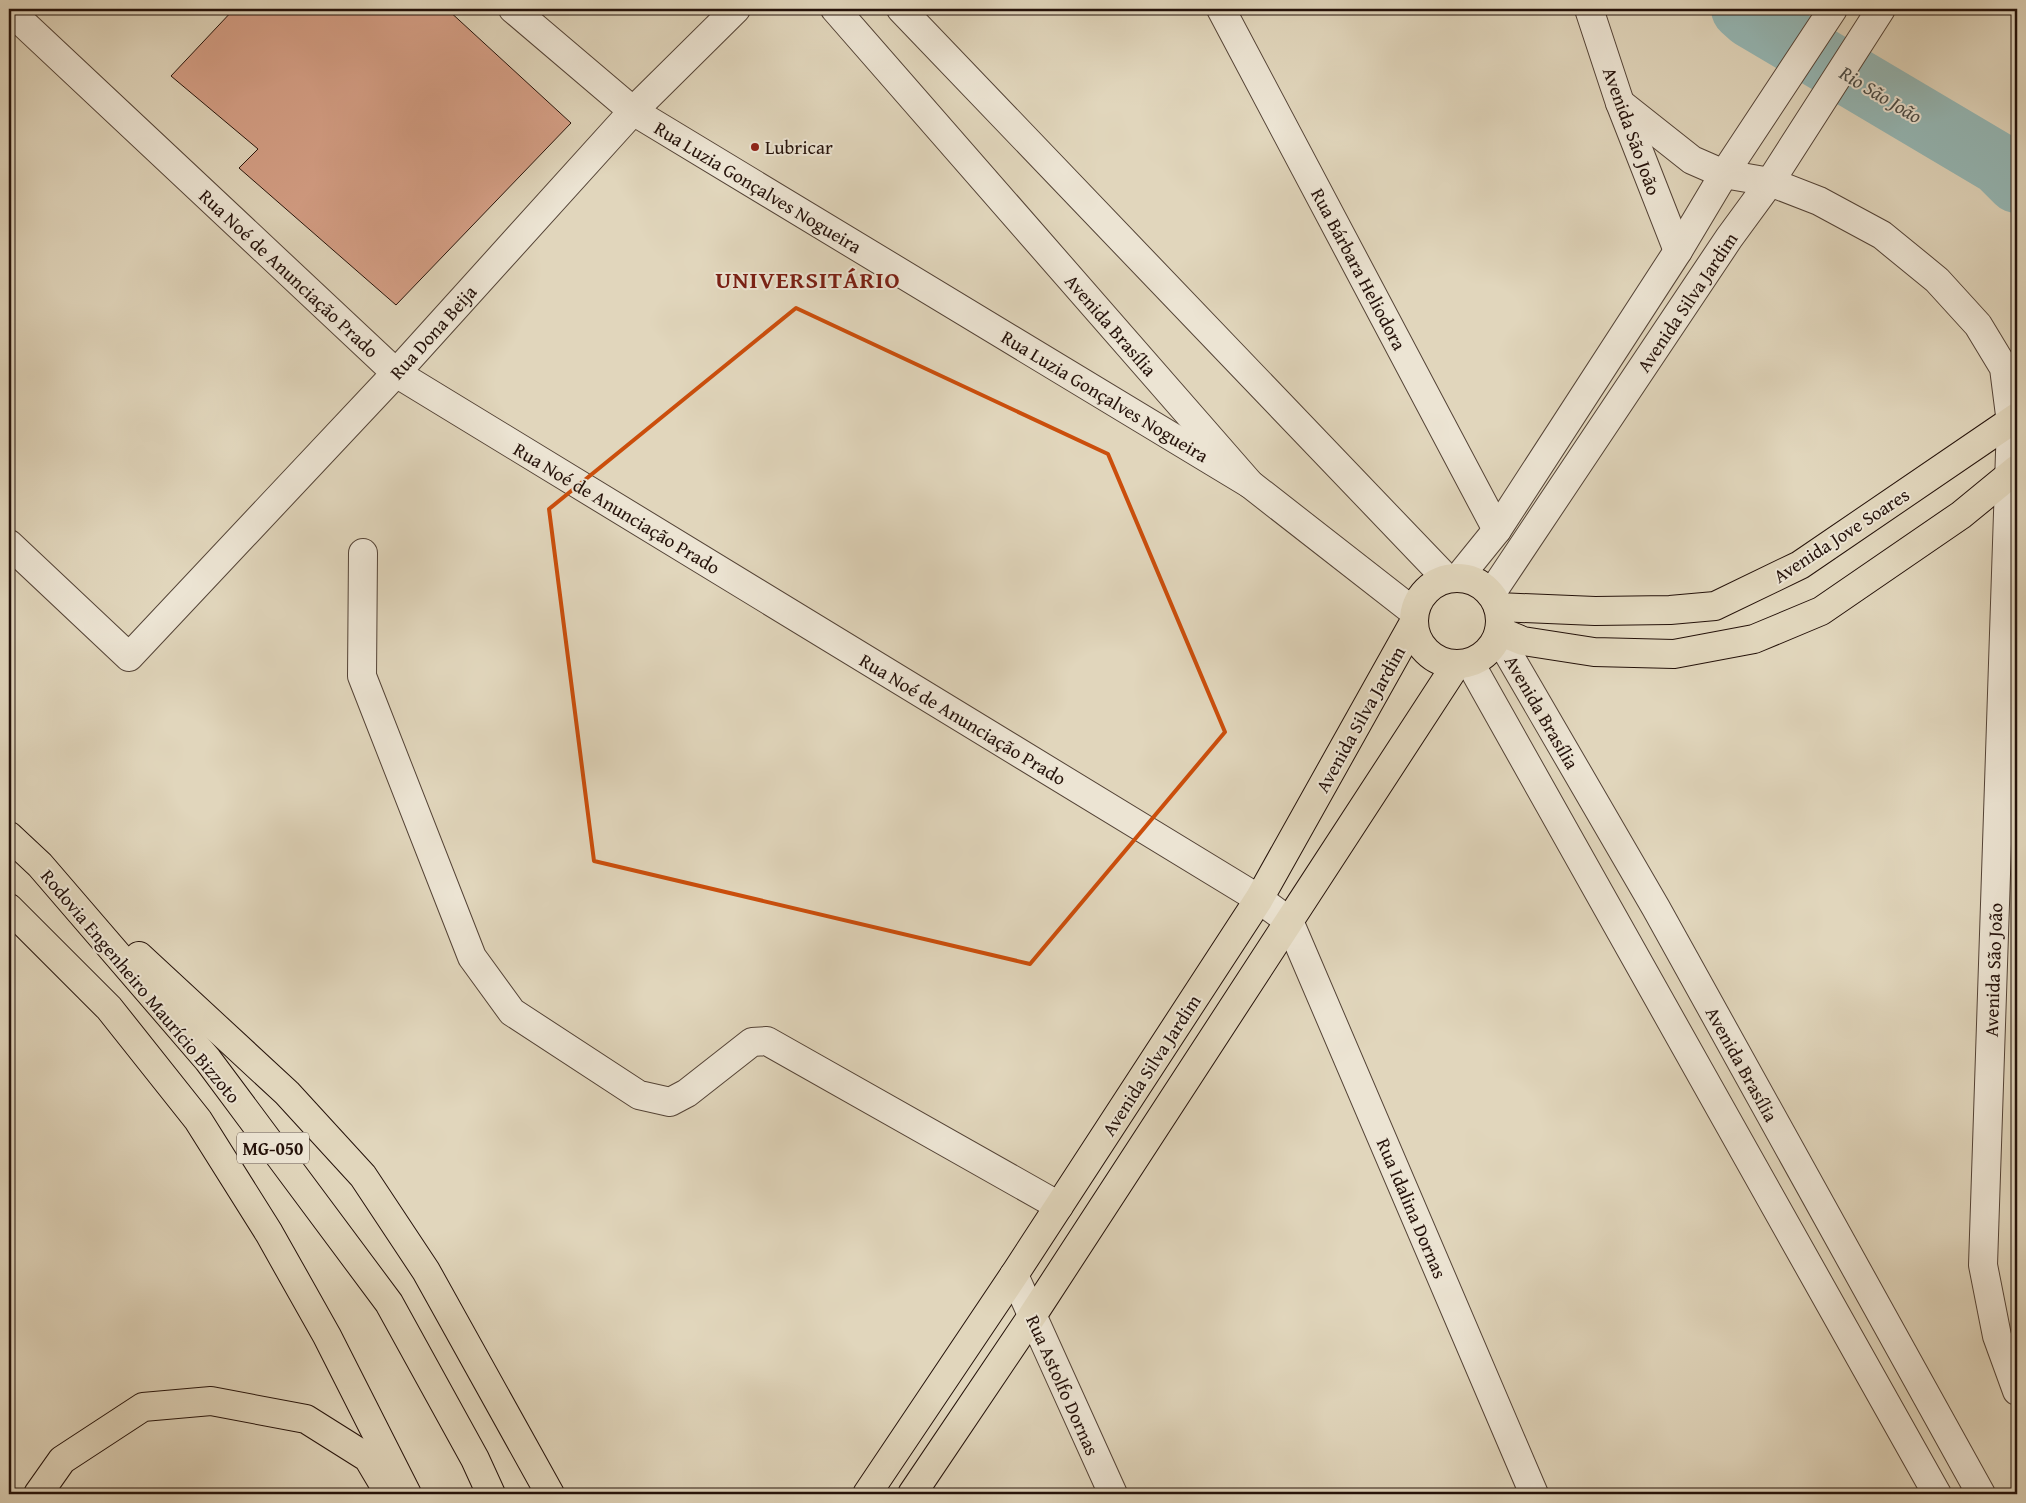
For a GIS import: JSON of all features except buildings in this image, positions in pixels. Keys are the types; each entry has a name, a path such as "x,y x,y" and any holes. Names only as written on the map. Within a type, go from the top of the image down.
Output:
{"main road":[{"name":"Avenida Jove Soares","path":"1496,617 1670,610 1715,606 1800,566 2014,420"},
{"path":"1496,617 1491,648 1482,657 1463,664 1444,663 1432,657 1416,637 1414,618 1418,600 1425,590 1436,583 1453,578 1471,580 1483,586 1496,617 1523,641 1594,652 1674,654 1754,640 1821,611 1961,515 2013,473"},
{"name":"Avenida Silva Jardim","path":"868,1494 1014,1275 1259,899 1414,618"},
{"name":"Avenida Silva Jardim","path":"912,1494 1032,1316 1289,921 1463,664"},
{"name":"Rodovia Engenheiro Maurício Bizzoto","path":"9,836 40,865 208,1060 389,1303 475,1459 492,1494"},
{"path":"40,865 287,1093 363,1176 426,1271 550,1494"},
{"name":"Rodovia Engenheiro Maurício Bizzoto","path":"9,908 109,1008 198,1120 269,1233 328,1336 407,1494"},
{"path":"38,1494 62,1460 144,1407 211,1401 306,1419 368,1458 390,1494"}],"street":[{"name":"Rua Luzia Gonçalves Nogueira","path":"513,9 632,111 1250,484"},
{"name":"Rua Dona Beija","path":"9,544 129,657 396,374 632,111 736,9"},
{"name":"Avenida Brasília","path":"835,9 1250,484 1414,618"},
{"path":"901,9 1453,578"},
{"name":"Rua Bárbara Heliodora","path":"1221,9 1497,530"},
{"name":"Avenida São João","path":"1589,9 1620,103 1678,251"},
{"name":"Avenida Silva Jardim","path":"1453,578 1497,530 1678,251 1724,174 1834,9"},
{"name":"Avenida Silva Jardim","path":"1496,617 1724,246 1774,174 1881,9"},
{"name":"Rua Noé de Anunciação Prado","path":"9,10 396,374 1259,899 1289,921"},
{"name":"Avenida São João","path":"1620,103 1692,160 1724,174 1774,174 1882,235 1938,280 1978,325 2004,368 2014,420 2013,473 1984,1265 1997,1336 2017,1391"},
{"path":"363,553 362,676 472,957 512,1012 639,1095 670,1102 687,1093 752,1042 767,1041 1059,1206"},
{"name":"Avenida Brasília","path":"1496,617 1981,1494"},
{"name":"Avenida Brasília","path":"1463,664 1619,929 1937,1494"},
{"path":"1619,929 1656,908"},
{"name":"Rua Idalina Dornas","path":"1289,921 1534,1494"},
{"name":"Rua Astolfo Dornas","path":"1014,1275 1113,1494"}],"highlighted area":[{"path":"796,308 1108,454 1225,732 1030,964 594,861 549,509"}],"waterway":[{"name":"Rio São João","path":"1742,9 1751,17 1999,164 2017,182"}],"place":[{"name":"Lubricar","path":"755,147"}],"district":[{"name":"UNIVERSITÁRIO","path":"808,279"}]}
